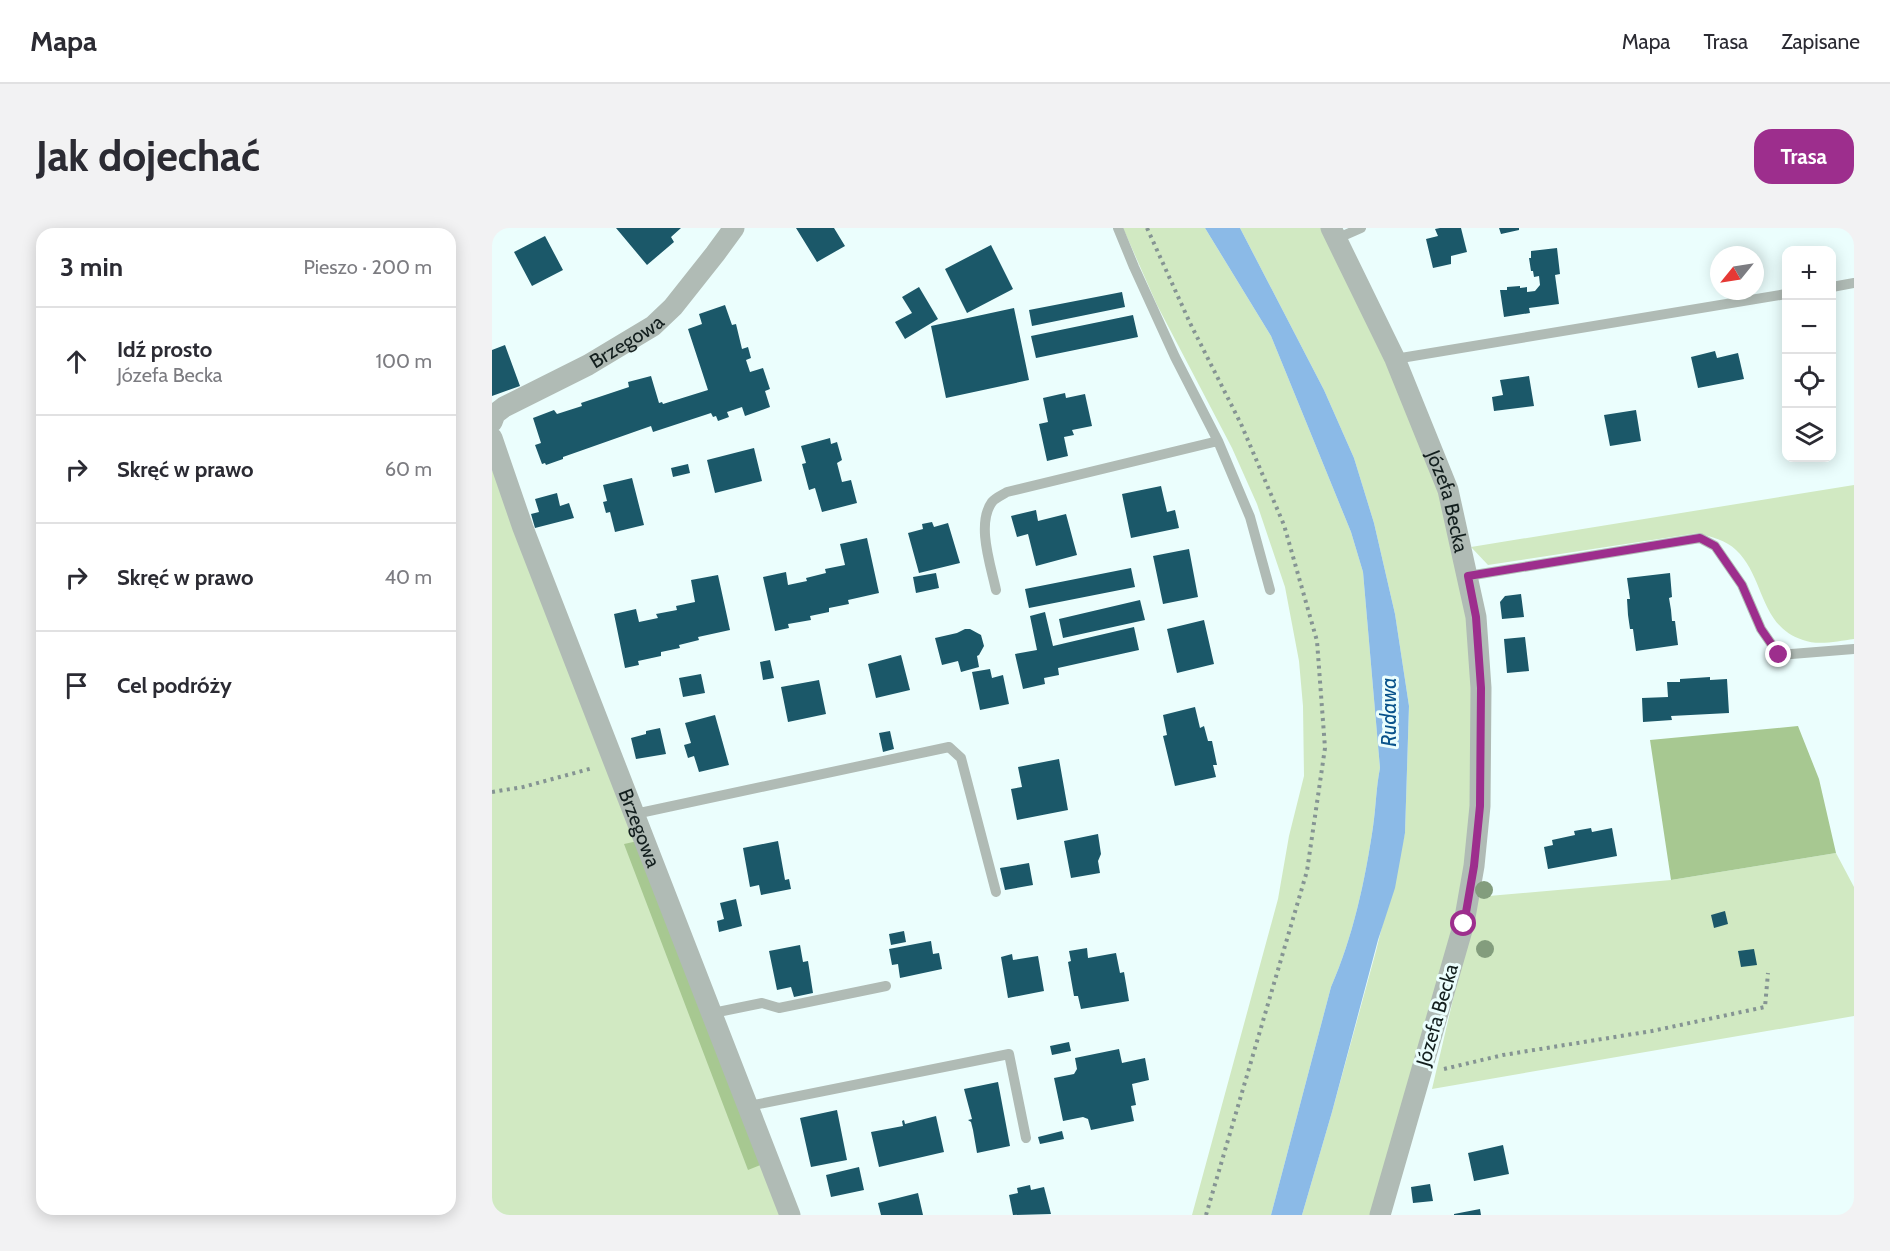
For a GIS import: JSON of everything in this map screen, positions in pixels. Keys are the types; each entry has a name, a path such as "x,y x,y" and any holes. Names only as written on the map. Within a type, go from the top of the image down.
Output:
{"street":[{"name":"Brzegowa","path":"492,422 495,414 504,407 588,365 653,326 673,307 734,228"},
{"name":"Józefa Becka","path":"1334,233 1395,359 1448,490 1476,617 1481,688 1480,806 1474,866 1464,924 1380,1215"},
{"name":"Brzegowa","path":"492,438 523,528 790,1215"}],"lane":[{"path":"1119,228 1170,347 1218,441 1250,517 1270,590"},
{"path":"1334,233 1360,228"},
{"path":"1836,286 1854,283"},
{"path":"1395,359 1782,295"},
{"path":"996,590 985,535 987,512 993,501 1007,492 1218,441"},
{"path":"1468,576 1700,538 1715,546 1742,585 1761,629 1779,655 1854,649"},
{"path":"635,814 949,747 961,758 996,892"},
{"path":"713,1013 762,1003 779,1008 886,986"},
{"path":"749,1106 1009,1054 1026,1138"}],"path":[{"path":"1147,228 1190,322 1241,424 1284,525 1317,641 1325,748 1307,871 1206,1215"},
{"path":"492,792 523,787 580,772 614,760"},
{"path":"1420,1075 1503,1055 1652,1031 1765,1007 1768,973"}],"green space":[{"path":"1123,228 1205,228 1271,336 1351,532 1363,572 1380,768 1373,827 1357,908 1346,948 1331,987 1271,1215 1192,1215 1278,899 1289,836 1304,776 1303,706 1299,661 1285,587 1257,504 1232,448 1157,305"},
{"path":"1240,228 1325,228 1430,458 1469,602 1475,756 1464,878 1451,940 1374,1215 1302,1215 1376,951 1405,833 1409,706 1395,614 1374,523 1354,458 1324,390"},
{"path":"492,471 504,475 790,1215 492,1215"},
{"path":"1854,485 1854,639 1815,643 1789,633 1778,624 1770,612 1753,573 1736,550 1723,541 1698,533 1488,565 1471,547"},
{"path":"1798,726 1819,779 1836,853 1671,880 1650,740"},
{"path":"638,841 763,1164 748,1170 624,844"},
{"path":"1836,853 1854,887 1854,1016 1432,1089 1477,897 1671,880"}],"water":[{"name":"Rudawa","path":"1205,228 1240,228 1324,390 1354,458 1374,523 1395,614 1409,706 1405,833 1395,888 1378,940 1302,1215 1271,1215 1331,987 1346,948 1362,888 1370,847 1380,768 1363,572 1351,532 1271,336"}],"building":[{"path":"616,228 681,228 671,237 674,242 647,265"},
{"path":"796,228 834,228 845,246 817,262"},
{"path":"1461,228 1467,252 1451,256 1451,264 1433,268 1426,239 1438,236 1435,229"},
{"path":"1499,228 1519,228 1519,230 1501,234"},
{"path":"545,236 563,270 532,286 514,252"},
{"path":"991,245 1013,289 967,313 945,269"},
{"path":"1557,248 1560,274 1555,275 1559,304 1529,308 1530,313 1504,317 1500,290 1520,286 1520,288 1527,287 1527,292 1535,291 1540,285 1539,276 1534,277 1531,271 1529,258 1531,258 1531,251"},
{"path":"919,287 938,319 905,339 895,322 912,313 902,297"},
{"path":"1122,292 1125,307 1032,326 1029,310"},
{"path":"725,305 732,325 736,324 742,349 748,347 751,358 746,360 750,372 763,368 770,389 765,391 770,407 745,416 742,407 727,412 729,417 718,421 711,413 653,432 651,426 546,465 542,464 535,445 541,443 533,418 554,410 557,414 582,406 581,403 629,387 628,382 651,376 659,403 663,404 708,390 688,329 702,324 699,314"},
{"path":"1014,308 1029,380 946,398 931,326"},
{"path":"1133,315 1138,337 1036,358 1031,336"},
{"path":"505,345 520,386 492,396 492,350"},
{"path":"1715,351 1717,358 1738,353 1744,379 1698,388 1691,357"},
{"path":"1529,376 1534,406 1494,411 1492,397 1503,395 1500,380"},
{"path":"1065,393 1066,398 1085,394 1092,426 1072,430 1074,435 1064,437 1068,456 1047,461 1039,424 1048,422 1043,398"},
{"path":"1636,410 1641,441 1610,446 1604,415"},
{"path":"830,438 831,444 837,442 842,460 837,463 842,482 851,480 857,503 822,512 815,488 809,490 802,464 806,463 801,446"},
{"path":"754,448 762,481 715,493 707,460"},
{"path":"688,464 690,473 673,477 671,468"},
{"path":"632,478 644,525 615,532 610,512 606,513 603,502 607,501 603,485"},
{"path":"1161,486 1167,512 1175,510 1179,528 1131,538 1122,494"},
{"path":"557,493 560,506 569,503 574,518 535,528 531,514 539,512 535,499"},
{"path":"1036,510 1038,521 1066,514 1077,555 1036,566 1028,534 1017,537 1011,516"},
{"path":"932,522 934,527 948,523 960,563 919,573 908,533 923,529 922,524"},
{"path":"867,538 879,593 848,600 849,604 829,608 829,612 810,616 811,620 788,624 789,628 775,631 763,577 786,572 788,585 807,581 806,578 826,573 825,569 845,565 840,544"},
{"path":"1189,549 1198,597 1163,604 1153,556"},
{"path":"1131,568 1135,587 1029,608 1025,589"},
{"path":"936,573 939,588 916,593 913,577"},
{"path":"1670,573 1672,597 1669,598 1678,645 1636,651 1633,629 1630,629 1628,615 1627,599 1630,599 1627,578"},
{"path":"718,575 730,630 698,637 699,640 679,645 680,648 661,652 661,656 638,661 639,665 625,668 614,614 636,609 639,622 658,618 656,614 677,610 676,606 695,602 691,580"},
{"path":"1521,594 1524,617 1502,619 1500,602 1505,596"},
{"path":"1140,600 1145,620 1063,638 1059,619"},
{"path":"1045,612 1053,646 1134,627 1139,650 1058,668 1059,675 1044,678 1045,684 1023,689 1015,654 1037,650 1030,616"},
{"path":"1204,620 1214,664 1177,673 1167,629"},
{"path":"965,629 981,635 984,646 977,656 979,667 961,672 958,661 942,665 935,638"},
{"path":"1525,637 1529,671 1507,673 1504,639"},
{"path":"901,655 910,690 876,698 868,664"},
{"path":"770,660 774,678 763,680 760,662"},
{"path":"990,669 992,678 1003,675 1009,704 980,710 972,672"},
{"path":"701,674 705,693 683,697 679,678"},
{"path":"1710,677 1710,680 1727,679 1729,713 1671,716 1672,720 1643,722 1642,698 1668,697 1667,682"},
{"path":"819,680 826,714 788,722 781,687"},
{"path":"1195,707 1200,728 1204,726 1208,741 1212,741 1217,765 1213,765 1216,777 1175,786 1163,736 1167,735 1163,715"},
{"path":"715,715 729,765 699,772 694,756 688,758 684,745 691,743 685,723"},
{"path":"660,728 666,754 636,759 631,738"},
{"path":"890,731 894,749 883,752 879,733"},
{"path":"1059,759 1068,810 1017,820 1011,789 1022,787 1018,767"},
{"path":"1591,828 1592,832 1612,828 1617,856 1548,869 1544,847 1553,845 1552,840 1575,835 1574,831"},
{"path":"1098,834 1101,854 1098,861 1100,873 1071,878 1064,841"},
{"path":"778,841 785,880 789,879 791,889 761,895 759,885 750,887 743,848"},
{"path":"1029,863 1033,885 1005,890 1000,868"},
{"path":"736,899 742,926 719,932 717,921 724,919 720,903"},
{"path":"1725,911 1728,924 1714,928 1711,915"},
{"path":"904,931 906,942 891,945 889,934"},
{"path":"931,941 933,954 939,953 942,969 900,978 898,964 892,965 889,949"},
{"path":"800,945 803,962 808,961 813,993 794,997 791,987 777,990 769,951"},
{"path":"1087,948 1088,958 1116,953 1120,973 1124,972 1129,1001 1081,1009 1078,996 1074,996 1068,962 1071,961 1069,951"},
{"path":"1754,949 1757,965 1741,967 1738,951"},
{"path":"1012,954 1013,960 1038,956 1044,991 1008,998 1001,957"},
{"path":"1069,1042 1071,1051 1052,1055 1050,1046"},
{"path":"1119,1049 1122,1063 1145,1058 1149,1080 1132,1084 1136,1105 1131,1106 1134,1121 1091,1130 1088,1119 1083,1117 1063,1121 1054,1078 1074,1074 1077,1069 1075,1058"},
{"path":"998,1082 1010,1146 977,1153 971,1122 968,1120 972,1119 964,1089"},
{"path":"837,1110 847,1160 811,1167 800,1118"},
{"path":"936,1116 944,1152 879,1167 871,1132 903,1126 902,1121 904,1120 905,1124"},
{"path":"1062,1131 1064,1139 1040,1144 1038,1137"},
{"path":"1503,1145 1509,1174 1474,1181 1468,1153"},
{"path":"859,1167 864,1190 831,1197 826,1175"},
{"path":"1430,1184 1433,1201 1413,1203 1411,1187"},
{"path":"1030,1185 1031,1190 1044,1187 1051,1214 1013,1215 1009,1195 1018,1193 1017,1188"},
{"path":"918,1193 923,1215 881,1215 878,1203"},
{"path":"1480,1209 1481,1215 1454,1215 1454,1214"}],"route":[{"path":"1464,924 1474,866 1480,806 1481,688 1476,617 1468,576 1700,538 1715,546 1742,585 1761,629 1779,655"}]}
